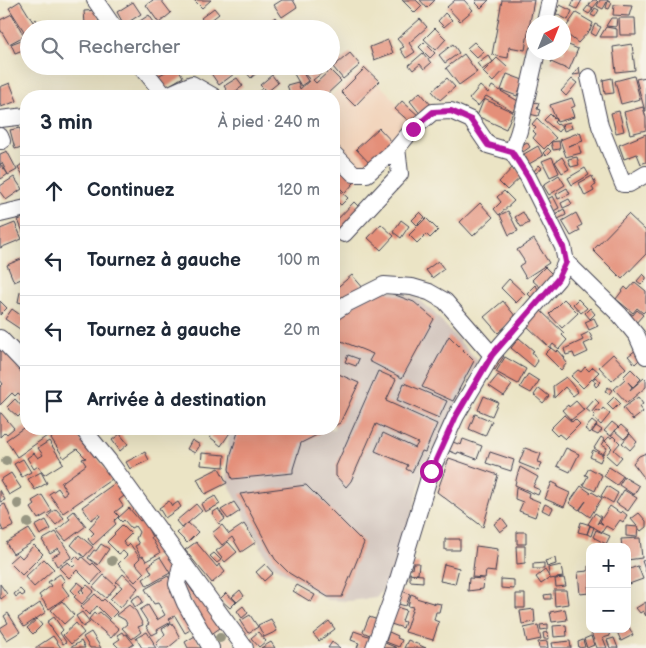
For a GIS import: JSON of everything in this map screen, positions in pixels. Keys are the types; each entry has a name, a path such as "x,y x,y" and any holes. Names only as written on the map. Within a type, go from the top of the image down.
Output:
{"street":[{"path":"95,0 109,20"},
{"path":"546,15 550,0"},
{"path":"512,152 519,131 535,60"},
{"path":"148,75 160,90"},
{"path":"589,77 600,126 623,184 629,184 646,174"},
{"path":"178,90 192,84 202,90"},
{"path":"340,160 354,174 367,174 397,148 413,129 433,112 451,111 471,120 488,145 512,152 528,177 563,247 566,262 620,315 637,336 646,356"},
{"path":"0,119 20,117"},
{"path":"0,136 2,141 0,141"},
{"path":"344,234 400,174 397,148"},
{"path":"0,214 20,209"},
{"path":"374,648 393,596 431,471 456,416 492,355 558,279 566,262"},
{"path":"340,308 384,285 412,287 429,292 445,301 492,355"},
{"path":"0,338 20,359"},
{"path":"88,435 110,461 244,648"},
{"path":"182,561 177,584 185,603 211,648"}],"shaded area":[{"path":"362,68 388,93 410,120 390,146 364,169 357,170 340,152 340,90 338,90"},
{"path":"381,287 415,297 434,313 478,361 445,432 425,463 404,543 385,587 376,598 349,601 328,600 269,563 227,481 229,435 340,435 340,311"},
{"path":"229,637 237,648 216,648 214,643"}],"building":[{"path":"153,0 161,0 171,13 163,20 157,20 146,5"},
{"path":"194,0 211,0 202,8"},
{"path":"282,0 293,0 297,7 282,17 274,5"},
{"path":"402,0 416,0 422,6 415,13"},
{"path":"420,0 435,0 427,8"},
{"path":"455,0 464,0 473,10 460,21 447,7"},
{"path":"477,0 489,0 481,8 475,2"},
{"path":"502,0 534,0 531,15 526,15 525,50 509,47 508,58 492,55"},
{"path":"574,0 582,0 577,9 571,6"},
{"path":"593,0 598,2 593,8 589,5"},
{"path":"600,0 608,0 603,9 597,6"},
{"path":"20,1 32,20 20,20 20,25 9,8"},
{"path":"608,1 612,3 609,9 606,8"},
{"path":"133,2 141,14 132,20 121,20 117,12"},
{"path":"560,5 572,11 570,15 556,14"},
{"path":"614,5 632,6 629,16 613,15"},
{"path":"588,6 593,9 589,14 584,11"},
{"path":"214,8 219,14 211,20 203,20 201,18"},
{"path":"595,8 599,10 595,17 591,15"},
{"path":"98,10 99,20 85,20 84,11"},
{"path":"445,13 452,20 444,27 438,21"},
{"path":"576,13 593,23 590,30 578,43 571,38 571,20"},
{"path":"12,14 20,29 20,38 9,44 0,29 0,20"},
{"path":"149,15 152,20 142,20"},
{"path":"611,18 617,18 616,27 606,26"},
{"path":"619,18 635,18 636,35 620,35"},
{"path":"420,19 427,27 409,43 415,52 406,58 400,49 404,47 397,39"},
{"path":"595,24 601,27 596,36 591,33"},
{"path":"606,27 617,29 617,37 600,37"},
{"path":"435,28 446,39 436,50 424,39"},
{"path":"388,40 393,53 374,60 370,47"},
{"path":"20,41 20,51 15,53 11,44"},
{"path":"424,42 435,53 430,58 419,47"},
{"path":"474,42 484,52 477,58 467,48"},
{"path":"453,44 459,53 445,63 439,55"},
{"path":"632,44 635,70 616,72 613,47"},
{"path":"571,46 578,49 569,70 551,62 552,60 571,60"},
{"path":"350,53 360,65 343,79 340,75 340,61"},
{"path":"423,53 431,63 424,69 420,64 413,70 409,65"},
{"path":"464,54 477,72 459,85 446,68"},
{"path":"488,55 493,62 482,70 477,63"},
{"path":"497,58 507,67 493,82 483,72"},
{"path":"579,67 580,74 573,75"},
{"path":"365,68 379,81 355,106 341,92"},
{"path":"507,74 523,80 517,96 501,90"},
{"path":"160,75 182,75 183,77 163,89 156,77"},
{"path":"212,75 233,75 219,85"},
{"path":"272,75 278,83 269,90 265,90 260,85"},
{"path":"295,75 304,75 308,81 301,86"},
{"path":"306,75 319,75 313,80 316,83 325,75 335,75 341,81 331,90 289,90 287,85 298,82 300,89 310,80"},
{"path":"634,76 640,99 621,104 615,81"},
{"path":"646,77 646,111 645,111 636,79"},
{"path":"237,78 243,86 237,90 227,90 224,86"},
{"path":"447,78 455,87 440,100 432,91"},
{"path":"612,78 614,93 605,94 603,80"},
{"path":"572,79 577,83 566,96 561,91"},
{"path":"10,83 17,101 1,107 0,87"},
{"path":"480,86 488,93 492,86 518,101 513,111 486,96 478,106 469,99"},
{"path":"420,92 432,106 421,115 410,101"},
{"path":"572,98 575,106 571,108 574,117 557,122 550,105"},
{"path":"484,99 513,112 506,129 477,116"},
{"path":"402,101 419,116 412,124 395,109"},
{"path":"528,101 539,103 537,109 540,110 538,116 525,113"},
{"path":"643,107 646,118 646,130 630,134 624,112"},
{"path":"619,111 624,131 616,133 611,113"},
{"path":"550,114 556,120 554,122 562,127 558,132 544,120"},
{"path":"537,118 556,138 544,149 533,138 536,134 533,131 536,128 532,124"},
{"path":"570,122 572,128 564,131 562,124"},
{"path":"20,128 20,148 15,149 10,130"},
{"path":"379,128 395,145 372,166 356,149"},
{"path":"580,132 583,141 568,146 578,143 581,153 566,157 560,140"},
{"path":"646,134 646,162 641,164 637,154 624,159 619,145"},
{"path":"559,141 560,149 553,150 551,142"},
{"path":"527,142 530,147 523,152 520,146"},
{"path":"538,146 543,156 529,164 524,154"},
{"path":"548,148 551,151 546,156 543,153"},
{"path":"7,151 17,170 1,179 0,177 0,154"},
{"path":"340,156 348,163 340,173"},
{"path":"552,157 559,173 550,177 542,161"},
{"path":"562,157 569,169 562,173 555,162"},
{"path":"577,157 579,165 571,167 568,159"},
{"path":"350,163 362,174 345,193 340,188 340,175"},
{"path":"539,165 542,168 536,173 534,171"},
{"path":"514,166 523,175 507,190 499,182"},
{"path":"585,168 589,175 572,185 568,178"},
{"path":"559,175 565,185 549,195 543,185"},
{"path":"592,176 596,185 592,187 594,191 585,196 579,183"},
{"path":"14,177 20,186 20,190 6,200 0,192 0,186"},
{"path":"567,188 570,194 558,199 556,194"},
{"path":"340,191 348,198 340,204"},
{"path":"504,191 514,201 499,215 494,209 501,202 497,197"},
{"path":"553,196 559,208 550,213 544,201"},
{"path":"569,199 572,204 563,208 561,203"},
{"path":"354,202 362,210 340,233 340,217"},
{"path":"480,203 493,217 473,236 460,222"},
{"path":"564,209 566,215 554,221 551,216"},
{"path":"508,211 518,231 509,235 500,215"},
{"path":"420,212 425,217 417,225 412,220"},
{"path":"523,212 529,223 521,227 515,217"},
{"path":"576,213 582,225 578,227 580,231 571,236 562,221"},
{"path":"628,214 646,231 646,254 622,279 593,250"},
{"path":"426,218 438,230 430,238 426,234 417,243 409,235"},
{"path":"401,220 409,226 401,238 393,232"},
{"path":"15,223 20,234 20,240 0,248 0,229"},
{"path":"381,224 394,236 381,250 368,238"},
{"path":"534,239 549,263 526,278 519,266 525,262 517,250"},
{"path":"20,260 20,280 14,282 7,265"},
{"path":"438,261 444,269 432,278 426,270"},
{"path":"545,267 554,276 541,288 532,280"},
{"path":"643,274 646,279 641,284 637,281"},
{"path":"352,275 364,289 346,304 340,297 340,285"},
{"path":"509,279 525,294 516,303 501,288"},
{"path":"635,282 646,291 646,310 643,313 637,308 633,313 616,299 625,287 628,290"},
{"path":"535,285 540,291 532,298 527,293"},
{"path":"382,290 414,302 434,319 402,378 369,361 373,354 340,340 340,313"},
{"path":"564,299 578,313 562,328 549,314"},
{"path":"578,299 587,308 581,313 573,304"},
{"path":"0,301 7,308 0,315"},
{"path":"503,301 516,317 498,333 484,317"},
{"path":"590,308 595,314 590,319 585,313"},
{"path":"12,309 20,315 20,329 5,319"},
{"path":"539,309 564,333 562,335 567,340 559,349 553,344 550,348 525,324"},
{"path":"637,310 643,315 635,324 626,317 630,313 633,315"},
{"path":"594,318 598,326 589,330 585,322"},
{"path":"589,332 593,340 584,344 588,352 575,358 573,353 566,355 564,349 583,340 581,336"},
{"path":"449,336 474,361 453,401 422,387"},
{"path":"519,338 534,351 532,352 538,361 534,367 511,348"},
{"path":"0,346 20,367 20,395 18,393 15,396 12,393 0,405 0,387 3,384 0,380"},
{"path":"640,347 640,359 635,364 628,356"},
{"path":"551,348 556,352 558,350 565,358 567,363 561,370 545,354"},
{"path":"499,353 504,356 495,370 491,368"},
{"path":"613,354 626,368 612,381 599,367"},
{"path":"348,355 359,359 356,366 345,362"},
{"path":"505,357 526,369 518,384 496,372"},
{"path":"585,367 589,371 593,367 599,372 583,388 571,376 578,370 581,372"},
{"path":"631,369 641,379 633,387 628,382 632,387 630,390 644,378 646,380 646,387 627,403 614,389 625,379 623,377"},
{"path":"378,371 396,379 386,401 437,424 425,452 422,451 412,472 406,469 408,465 375,451 383,433 415,448 418,443 376,424 351,481 346,487 336,476 336,466"},
{"path":"528,374 539,381 531,393 520,387"},
{"path":"340,375 359,383 340,423"},
{"path":"498,375 512,385 504,396 489,386"},
{"path":"566,377 578,392 573,396 565,387 554,398 553,386"},
{"path":"595,377 601,382 596,387 594,384 596,382 593,380"},
{"path":"404,383 447,401 439,418 397,400"},
{"path":"608,387 612,390 609,394 605,391"},
{"path":"539,388 549,396 543,403 534,395"},
{"path":"484,396 498,402 492,416 478,410"},
{"path":"614,397 620,403 613,410 607,404"},
{"path":"638,397 643,404 639,407 643,412 633,420 623,408"},
{"path":"15,399 20,404 20,415 18,417 7,407"},
{"path":"595,399 599,403 591,413 586,409"},
{"path":"576,401 584,410 571,420 562,410"},
{"path":"603,408 610,414 601,425 593,418 597,410 600,412"},
{"path":"0,413 14,428 7,434 5,432 0,437"},
{"path":"475,414 492,421 485,436 469,429"},
{"path":"564,415 572,422 575,419 580,424 565,439 559,434 557,436 550,429"},
{"path":"592,421 597,425 590,433 585,429"},
{"path":"612,422 618,427 611,436 604,431"},
{"path":"621,425 630,433 624,439 615,431"},
{"path":"596,426 602,430 598,435 592,432"},
{"path":"20,430 20,435 48,435 17,457 6,440"},
{"path":"630,434 637,442 630,450 622,443"},
{"path":"56,435 78,435 84,444 95,454 112,479 63,513 49,494 58,488 63,495 67,492 61,483 86,465 82,459 86,458 77,449 64,458 51,438"},
{"path":"121,435 128,444 120,451 112,440"},
{"path":"212,435 228,435 221,446 210,437"},
{"path":"237,435 317,435 301,443 293,473 232,479 229,469 231,454"},
{"path":"613,436 620,443 614,450 622,457 616,464 606,455 612,448 605,441"},
{"path":"601,437 605,440 602,445 607,448 603,454 594,448"},
{"path":"463,439 482,446 477,459 447,450 450,441 461,445"},
{"path":"192,440 200,445 195,453 187,449"},
{"path":"49,441 63,463 44,475 38,466 34,469 27,458 34,453 38,458 43,455 38,448"},
{"path":"525,448 541,454 538,462 542,463 539,471 519,463"},
{"path":"566,448 579,454 570,472 557,466"},
{"path":"593,450 603,455 600,462 590,457"},
{"path":"145,452 149,460 130,469 126,462"},
{"path":"490,452 514,460 511,471 486,463"},
{"path":"202,453 225,455 224,467 201,465"},
{"path":"646,453 646,480 633,463 639,456"},
{"path":"449,458 498,475 483,527 437,492"},
{"path":"23,459 31,472 22,477 14,464"},
{"path":"520,467 538,477 533,487 540,490 538,495 515,485"},
{"path":"609,467 623,476 617,485 604,476"},
{"path":"219,468 227,483 205,494 197,479"},
{"path":"589,468 602,475 595,491 583,485 588,476 585,475"},
{"path":"41,472 47,483 35,490 28,479"},
{"path":"11,473 21,488 9,495 0,480"},
{"path":"624,477 639,486 634,495 619,485"},
{"path":"552,482 558,485 557,487 570,493 564,507 545,499"},
{"path":"115,483 124,496 119,500 123,506 115,512 119,516 114,521 116,524 93,545 88,539 94,533 89,528 100,516 99,514 91,520 82,507"},
{"path":"306,485 364,543 342,597 328,597 289,573 275,559 240,494"},
{"path":"581,486 602,498 590,517 580,510 586,501 579,510 569,503"},
{"path":"607,486 618,493 613,503 601,496"},
{"path":"516,487 529,493 528,497 540,502 535,517 519,511 523,502 515,499"},
{"path":"0,490 5,500 0,502"},
{"path":"624,490 637,498 628,511 616,503"},
{"path":"42,495 52,511 38,519 31,508 35,505 32,501"},
{"path":"215,496 220,504 205,512 201,504"},
{"path":"169,501 172,506 178,502 181,507 165,518 159,508"},
{"path":"234,502 240,511 228,519 221,510"},
{"path":"5,504 14,526 3,531 0,524 0,506"},
{"path":"196,504 202,511 182,528 176,521"},
{"path":"545,504 553,508 550,514 542,510"},
{"path":"610,506 620,513 622,511 627,515 623,522 620,520 613,530 606,526 602,532 588,524 595,513 601,517 597,524 599,522 604,525 600,521"},
{"path":"129,508 140,521 143,519 160,553 146,561 143,556 141,557 135,546 139,544 136,539 139,532 135,526 131,528 124,520 122,522 118,518"},
{"path":"56,509 64,518 56,525 48,516"},
{"path":"218,509 225,519 219,524 212,513"},
{"path":"74,511 86,526 66,541 57,530 70,519 68,516"},
{"path":"639,513 646,521 646,527 641,531 631,519"},
{"path":"502,518 508,526 500,532 494,524"},
{"path":"46,520 51,529 40,535 35,526"},
{"path":"581,522 590,525 587,534 578,532"},
{"path":"188,523 198,532 187,543 177,533"},
{"path":"244,524 256,542 241,552 232,537 222,545 212,533 222,525 229,534"},
{"path":"122,525 131,534 123,542 127,547 130,544 140,558 135,563 144,573 135,582 118,564 127,555 123,551 119,554 107,542"},
{"path":"590,526 594,527 591,536 587,534"},
{"path":"626,526 638,527 637,537 626,536"},
{"path":"29,529 36,540 13,554 6,543"},
{"path":"596,530 610,536 606,543 593,537"},
{"path":"56,532 72,557 57,566 52,557 61,552 58,548 50,553 42,540"},
{"path":"517,532 526,532 526,544 517,544"},
{"path":"79,535 93,547 84,557 71,545"},
{"path":"640,538 642,558 631,559 631,543 622,543 621,539"},
{"path":"445,539 460,539 460,550 445,550"},
{"path":"196,542 217,567 219,564 225,572 212,583 185,550"},
{"path":"228,542 237,552 225,562 216,551"},
{"path":"101,544 109,549 98,565 88,558"},
{"path":"34,545 43,554 22,575 9,562 18,554 22,558"},
{"path":"476,546 498,549 495,572 486,571 485,578 472,577"},
{"path":"516,546 525,546 525,563 517,564"},
{"path":"214,553 221,560 217,563 210,556"},
{"path":"76,556 80,560 82,557 91,565 93,563 102,572 91,584 77,570 69,578 59,568 68,562 73,567 76,564 72,560"},
{"path":"160,557 170,573 147,586 143,579 152,573 148,566"},
{"path":"555,558 556,564 547,567 545,561"},
{"path":"44,559 54,569 34,587 25,577"},
{"path":"646,560 646,572 642,561"},
{"path":"413,563 419,563 418,574 408,573 409,569 412,569"},
{"path":"544,563 544,569 533,569 533,564"},
{"path":"265,564 273,573 264,581 256,572"},
{"path":"444,564 459,568 455,584 440,581"},
{"path":"561,565 563,577 550,579 548,568"},
{"path":"638,566 643,579 631,583 631,569"},
{"path":"545,570 550,578 541,584 536,577"},
{"path":"586,571 586,593 580,594 578,572"},
{"path":"60,574 65,581 61,584 69,595 49,609 39,595 51,586 48,582"},
{"path":"123,574 138,588 120,608 110,599 122,587 116,582"},
{"path":"410,574 423,575 423,582 410,581"},
{"path":"104,575 116,586 106,598 93,587"},
{"path":"168,576 197,626 185,633 175,616 169,619 171,622 152,635 146,626 149,624 140,610 148,605 157,620 165,615 158,603 154,604 145,589"},
{"path":"469,578 484,579 483,589 468,591"},
{"path":"564,578 566,586 556,587 555,579"},
{"path":"501,579 514,580 514,589 501,588"},
{"path":"186,581 220,628 210,635 181,584"},
{"path":"78,582 84,587 79,591 82,594 84,592 82,590 87,585 94,591 82,604 74,597 76,595 71,590"},
{"path":"0,584 7,594 1,599 0,597"},
{"path":"297,585 315,595 311,602 293,591"},
{"path":"20,589 25,594 22,596 20,594 16,597 14,594"},
{"path":"240,590 244,596 237,602 232,597"},
{"path":"554,590 566,590 568,604 555,606"},
{"path":"402,591 410,594 406,606 398,604"},
{"path":"226,593 236,602 230,608 220,599"},
{"path":"95,594 102,601 104,599 117,612 110,619 97,606 89,615 81,607"},
{"path":"411,594 416,596 416,598 441,604 434,620 439,622 433,640 405,632 413,607 408,606"},
{"path":"516,594 525,594 525,608 516,608"},
{"path":"551,594 551,599 545,599 544,595"},
{"path":"139,595 143,602 135,607 131,600"},
{"path":"62,601 74,615 64,624 51,610"},
{"path":"646,602 646,616 643,611 640,613 636,608"},
{"path":"40,603 46,612 24,627 18,618"},
{"path":"129,605 136,611 143,625 138,627 141,632 132,639 122,628 127,624 125,620 116,615"},
{"path":"243,606 248,613 242,618 237,611"},
{"path":"396,607 406,610 402,621 405,622 403,628 391,624"},
{"path":"534,609 535,622 522,624 520,611"},
{"path":"565,609 567,620 552,622 550,612"},
{"path":"82,612 90,622 83,627 76,616"},
{"path":"100,612 119,629 111,638 89,619 94,613 96,615"},
{"path":"8,613 20,632 7,640 0,628 8,623 4,616"},
{"path":"250,615 258,627 248,633 240,621"},
{"path":"54,617 63,630 60,633 66,642 63,644 47,622"},
{"path":"369,617 378,620 372,636 363,632"},
{"path":"37,619 42,625 33,634 27,628"},
{"path":"271,619 277,631 264,637 258,625"},
{"path":"329,621 335,629 319,641 313,634"},
{"path":"76,623 84,633 71,644 63,635"},
{"path":"172,623 180,638 168,648 159,648 156,644 165,634 162,629"},
{"path":"548,624 548,629 541,630 540,625"},
{"path":"538,625 541,639 527,642 524,628"},
{"path":"566,625 567,636 554,637 553,626"},
{"path":"354,631 371,637 367,648 357,648 359,643 351,640"},
{"path":"631,631 633,635 621,641 618,633 631,633"},
{"path":"91,632 101,648 90,648 83,637"},
{"path":"122,632 134,644 128,648 119,648 114,643 120,639 117,635"},
{"path":"147,632 156,648 142,648 136,638"},
{"path":"258,632 266,641 259,647 251,638"},
{"path":"389,632 402,640 399,647 386,642"},
{"path":"548,632 549,639 544,639 543,633"},
{"path":"591,633 609,633 610,636 603,638 607,648 597,648"},
{"path":"53,636 61,648 35,648"},
{"path":"195,636 202,648 188,648 185,642"},
{"path":"591,636 594,645 587,648 584,639"},
{"path":"614,638 618,648 610,648 607,640"},
{"path":"408,640 426,648 404,648"},
{"path":"583,640 585,647 579,648 578,642"},
{"path":"81,641 85,648 70,648"},
{"path":"547,641 548,648 539,648 538,642"},
{"path":"570,641 571,648 553,648 552,643"},
{"path":"271,642 275,648 261,648"},
{"path":"332,642 340,648 328,648"},
{"path":"385,643 397,648 383,648"}],"route":[{"path":"413,129 433,112 451,111 471,120 488,145 512,152 528,177 563,247 566,262 558,279 492,355 456,416 431,471"}]}
